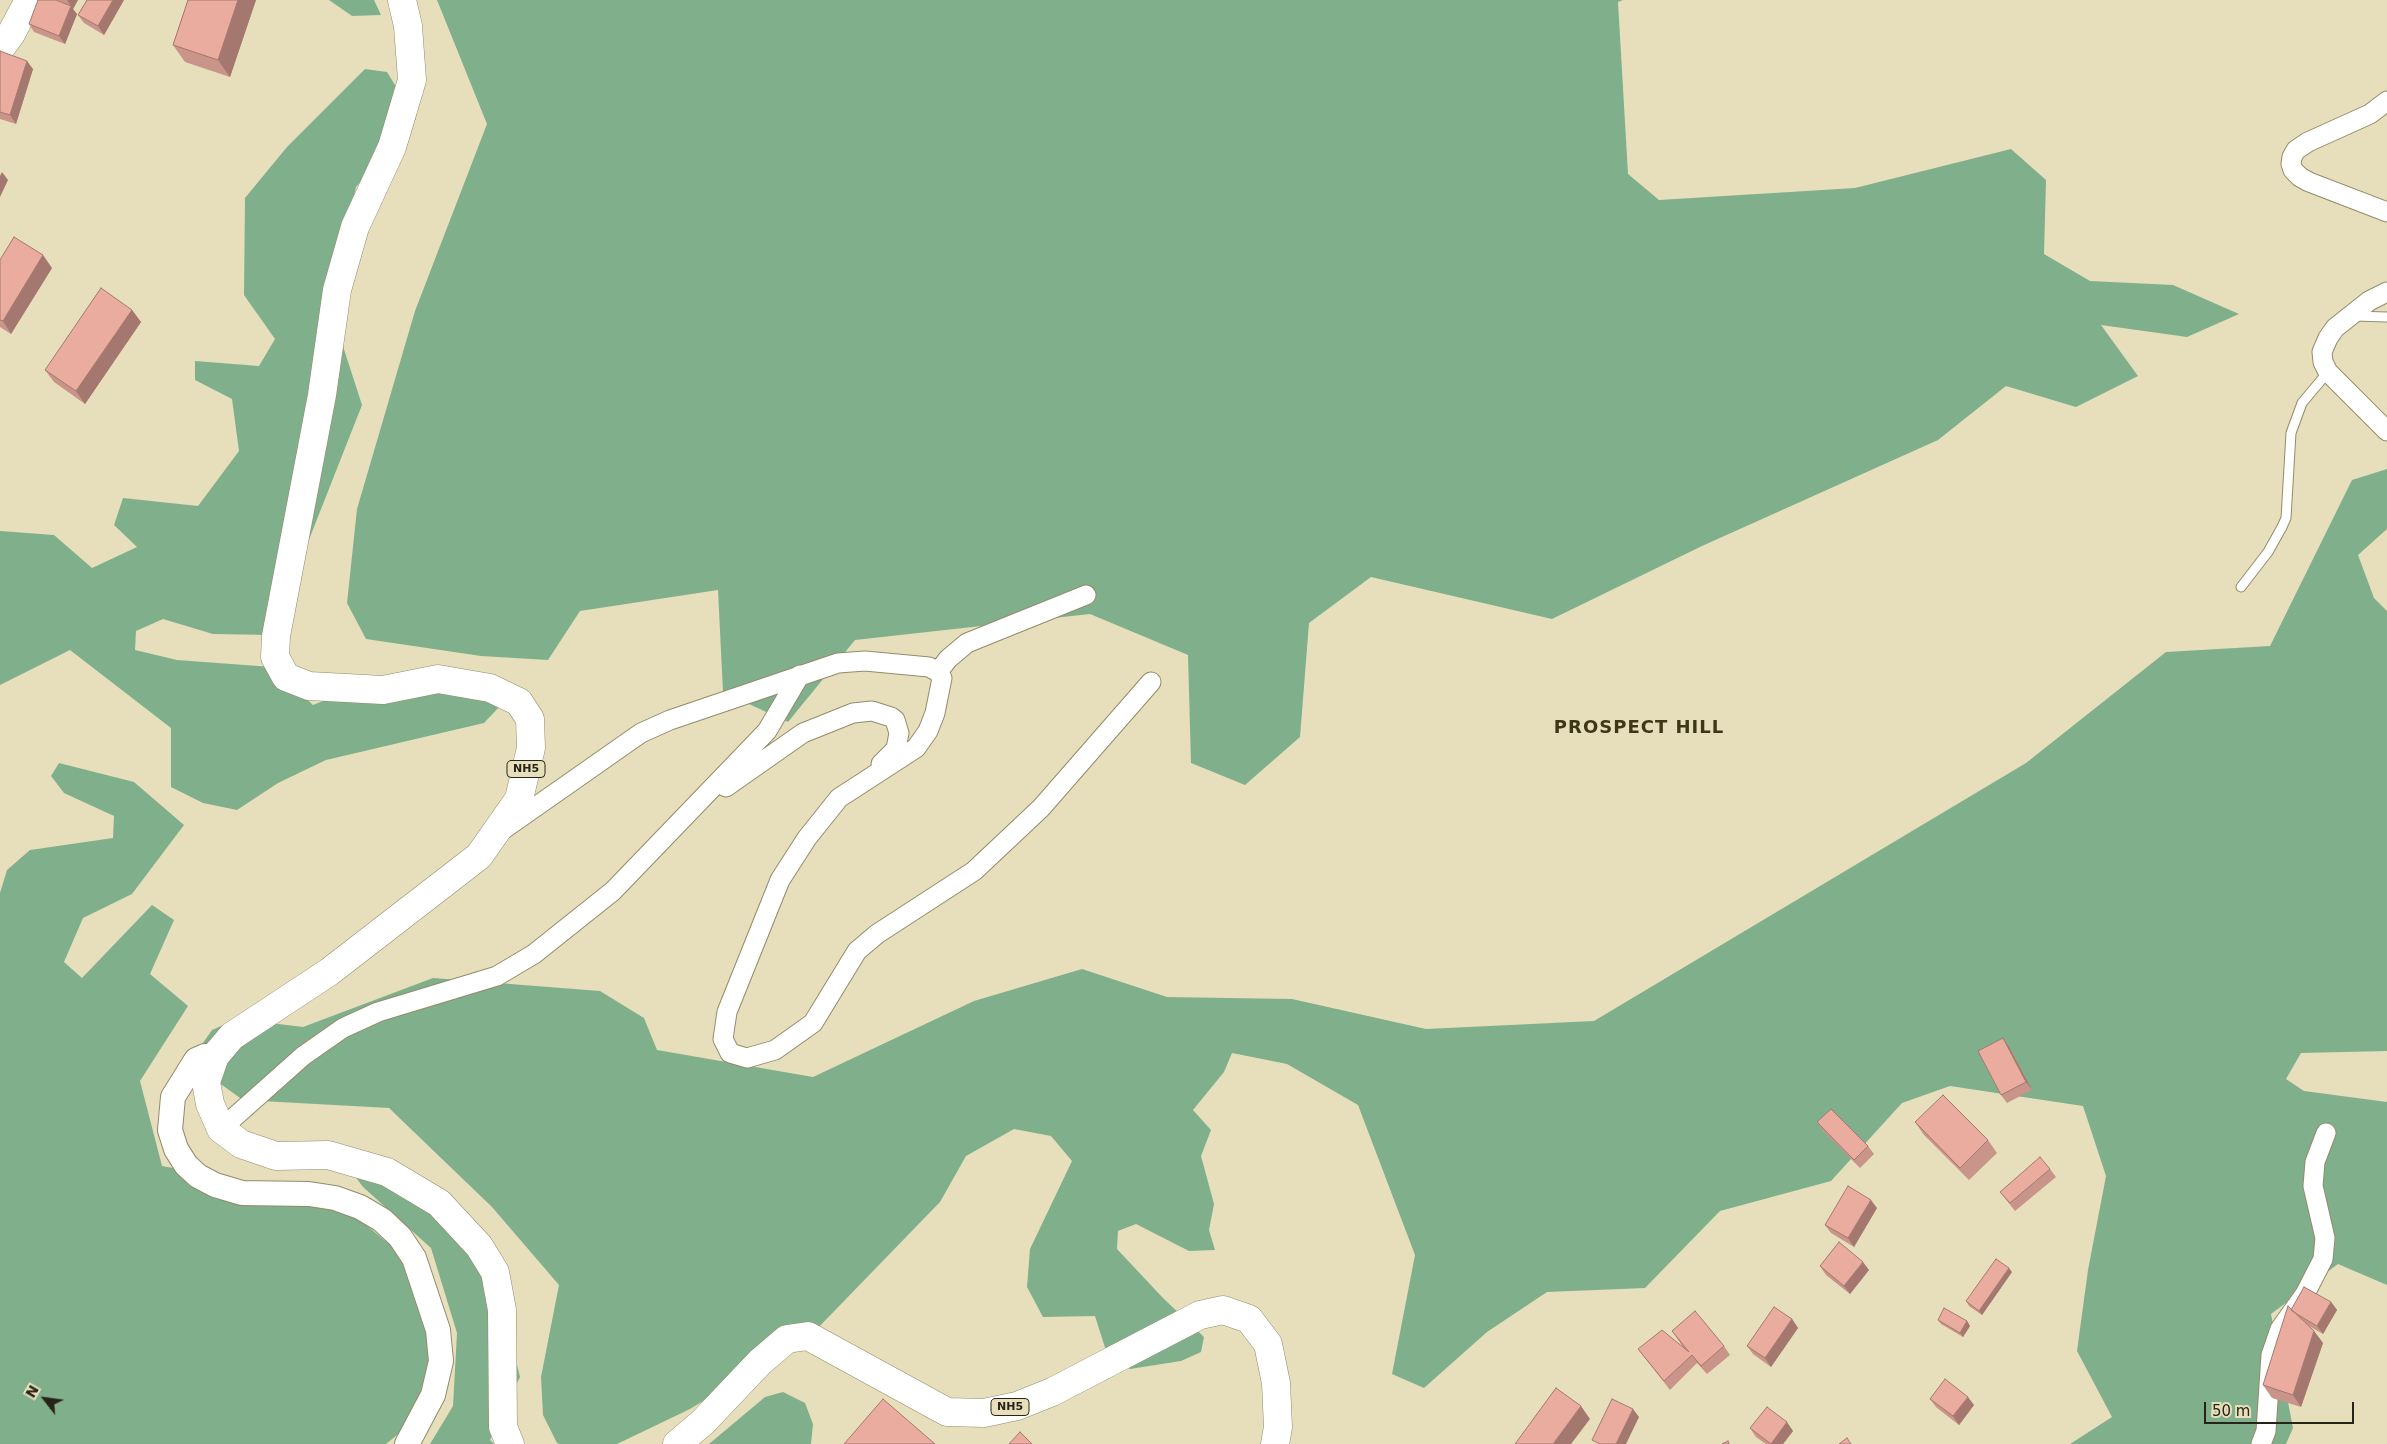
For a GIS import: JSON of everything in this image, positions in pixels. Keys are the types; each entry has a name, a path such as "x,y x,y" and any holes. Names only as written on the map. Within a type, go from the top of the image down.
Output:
{"highway":[{"path":"0,49 11,34 29,0"},
{"name":"NH5","path":"402,0 408,26 412,80 392,147 355,227 337,290 322,395 276,636 275,657 286,676 309,686 382,690 438,679 490,688 519,702 530,719 531,748 519,799 479,856 329,972 232,1036 215,1056 206,1082 210,1104 221,1129 241,1144 276,1156 328,1155 387,1172 440,1203 479,1246 495,1272 502,1310 502,1427 510,1444"},
{"name":"NH5","path":"677,1444 703,1422 760,1362 787,1339 808,1336 947,1412 984,1414 1017,1406 1052,1392 1200,1315 1223,1310 1249,1319 1268,1344 1276,1383 1278,1427 1275,1444"}],"street":[{"path":"2387,101 2370,114 2308,142 2296,150 2291,164 2293,170 2300,177 2309,182 2387,212"},
{"path":"2387,292 2349,316 2336,328 2324,346 2323,362 2328,372 2387,430"},
{"path":"938,672 967,642 1086,596"},
{"path":"492,837 641,733 670,720 838,663 865,661 928,667 938,672 942,678 935,713 928,731 916,748 839,798 807,838 780,880 727,1012 722,1039 730,1054 747,1058 775,1050 813,1023 857,951 877,934 974,871 1041,808 1151,682"},
{"path":"221,1129 303,1056 343,1028 378,1012 496,976 534,954 613,891 767,731 800,675"},
{"path":"682,819 770,754 803,733 853,713 872,711 895,720 899,733 896,749 865,781"},
{"path":"215,1056 205,1056 196,1060 173,1097 170,1130 176,1148 186,1165 198,1176 215,1185 242,1193 309,1194 335,1198 360,1207 382,1220 400,1237 414,1258 438,1330 441,1361 433,1395 407,1444"},
{"path":"2261,1444 2266,1431 2269,1377 2274,1347 2280,1329 2305,1294 2323,1259 2325,1238 2313,1186 2315,1162 2326,1133"}],"lane":[{"path":"2349,316 2387,317"},
{"path":"2241,587 2268,552 2286,518 2291,434 2302,403 2314,386 2328,372"}],"green space":[{"path":"329,0 374,0 381,15 352,16"},
{"path":"437,0 1623,0 1618,2 1628,174 1659,200 1855,188 2011,149 2046,180 2044,254 2090,281 2173,285 2239,314 2187,337 2101,325 2138,376 2076,407 2006,386 1938,440 1702,546 1552,619 1371,577 1309,623 1300,737 1245,785 1191,763 1188,655 1090,614 855,640 788,722 723,692 718,590 580,611 548,660 481,656 366,639 347,603 357,509 415,311 487,124"},
{"path":"365,69 387,72 416,119 356,187 330,306 362,405 286,598 271,635 213,634 163,619 136,631 135,650 177,660 272,667 313,705 383,677 456,672 501,705 484,723 326,760 278,783 237,810 203,803 171,787 171,728 70,650 0,685 0,531 54,535 92,568 137,547 114,525 123,498 198,506 239,451 232,399 195,380 195,361 259,366 275,339 244,295 245,198 287,147"},
{"path":"2387,469 2387,529 2358,555 2374,598 2387,611 2387,1051 2301,1053 2286,1079 2304,1091 2387,1102 2387,1285 2338,1264 2271,1314 2293,1428 2286,1444 2070,1444 2112,1417 2077,1351 2088,1270 2106,1176 2083,1106 1950,1086 1902,1103 1831,1181 1720,1211 1645,1288 1547,1292 1487,1332 1424,1388 1392,1374 1415,1255 1358,1105 1287,1064 1232,1053 1224,1072 1193,1110 1211,1130 1201,1156 1214,1204 1209,1230 1215,1250 1189,1251 1136,1224 1118,1231 1117,1249 1163,1298 1204,1337 1201,1352 1181,1361 1130,1369 1108,1357 1095,1316 1043,1317 1027,1287 1030,1249 1072,1161 1051,1136 1014,1129 966,1156 940,1202 813,1333 690,1409 617,1444 560,1444 557,1443 543,1415 541,1377 559,1285 492,1207 389,1108 243,1100 194,1065 198,1050 212,1030 237,1019 303,1027 433,978 600,991 644,1018 657,1050 813,1077 974,1001 1082,969 1167,997 1292,999 1426,1029 1594,1021 2026,763 2166,652 2270,646 2352,480"},
{"path":"59,763 134,782 184,825 132,894 83,918 64,962 82,978 152,905 174,920 150,974 188,1006 140,1081 162,1166 244,1181 353,1214 401,1254 426,1331 432,1382 413,1422 386,1444 0,1444 0,893 7,870 30,850 113,838 114,816 64,793 51,776"},
{"path":"351,1171 411,1172 496,1280 520,1377 490,1440 494,1444 430,1444 453,1406 457,1333 431,1248 363,1187"},
{"path":"783,1392 805,1403 813,1424 811,1444 709,1444 765,1397"}],"building":[{"path":"38,0 56,0 71,6 59,36 29,24"},
{"path":"87,0 113,0 98,26 78,15"},
{"path":"188,0 238,0 218,60 173,45"},
{"path":"0,51 27,61 10,115 0,112"},
{"path":"14,237 43,255 3,321 0,320 0,260"},
{"path":"101,288 132,310 76,391 45,370"},
{"path":"2003,1038 2026,1082 2001,1095 1978,1051"},
{"path":"1943,1095 1988,1140 1960,1168 1915,1122"},
{"path":"1831,1109 1868,1146 1854,1160 1817,1122"},
{"path":"2040,1157 2050,1169 2010,1203 2000,1192"},
{"path":"1848,1186 1871,1200 1848,1238 1825,1225"},
{"path":"1839,1242 1863,1262 1844,1286 1820,1266"},
{"path":"1996,1259 2009,1268 1979,1311 1966,1301"},
{"path":"2304,1287 2331,1302 2317,1326 2291,1310"},
{"path":"2288,1306 2314,1331 2293,1395 2263,1385"},
{"path":"1774,1307 1792,1319 1765,1358 1747,1346"},
{"path":"1944,1308 1967,1321 1960,1333 1938,1320"},
{"path":"1695,1311 1724,1346 1701,1366 1692,1355 1664,1381 1638,1349 1662,1330 1689,1352 1672,1331"},
{"path":"1945,1379 1968,1397 1953,1416 1930,1399"},
{"path":"1556,1388 1581,1406 1553,1444 1515,1444"},
{"path":"883,1399 935,1444 844,1444"},
{"path":"1612,1399 1633,1409 1616,1444 1600,1444 1592,1440"},
{"path":"1767,1407 1787,1422 1771,1444 1750,1428"},
{"path":"1020,1432 1032,1444 1009,1444"},
{"path":"1847,1438 1851,1444 1839,1444"}],"district":[{"name":"PROSPECT HILL","path":"1639,728"}]}
